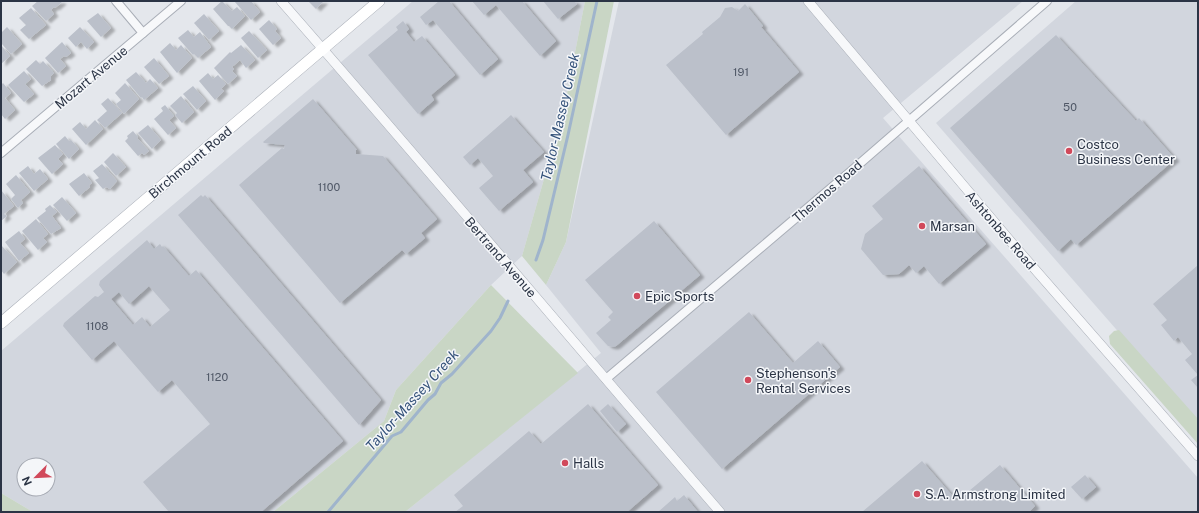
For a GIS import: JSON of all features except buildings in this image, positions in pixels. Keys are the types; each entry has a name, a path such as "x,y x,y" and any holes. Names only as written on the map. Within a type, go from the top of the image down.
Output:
{"main road":[{"name":"Birchmount Road","path":"1,323 379,1"}],"street":[{"path":"116,1 143,33"},
{"name":"Mozart Avenue","path":"1,154 181,1"},
{"name":"Bertrand Avenue","path":"281,1 324,49 720,512"},
{"name":"Ashtonbee Road","path":"808,1 1012,244 1198,456"},
{"name":"Thermos Road","path":"606,379 850,172 1047,1"}],"shaded area":[{"path":"413,1 585,1 564,109 522,256 491,285 396,390 384,421 273,512 33,512 1,493 1,351"},
{"path":"619,1 1023,1 883,118 1198,478 1198,512 405,512 601,353 546,285 566,242"},
{"path":"1076,1 1198,1 1198,423 936,123"}],"green space":[{"path":"585,1 614,1 566,242 546,285 522,256 564,109"},
{"path":"491,285 578,373 405,512 273,512 384,421 396,390"},
{"path":"1119,330 1198,419 1198,444 1110,344 1109,336 1114,331"},
{"path":"1,493 33,512 1,512"}],"waterway":[{"name":"Taylor-Massey Creek","path":"536,260 543,240 568,135 597,1"},
{"name":"Taylor-Massey Creek","path":"328,512 392,436 401,432 428,400 435,394 441,383 452,374 491,331 500,318 508,301"}],"place":[{"name":"Costco Business Center","path":"1069,151"},
{"name":"Marsan","path":"922,226"},
{"name":"Epic Sports","path":"637,296"},
{"name":"Stephenson's Rental Services","path":"748,380"},
{"name":"Halls","path":"565,463"},
{"name":"S.A. Armstrong Limited","path":"917,494"}]}
